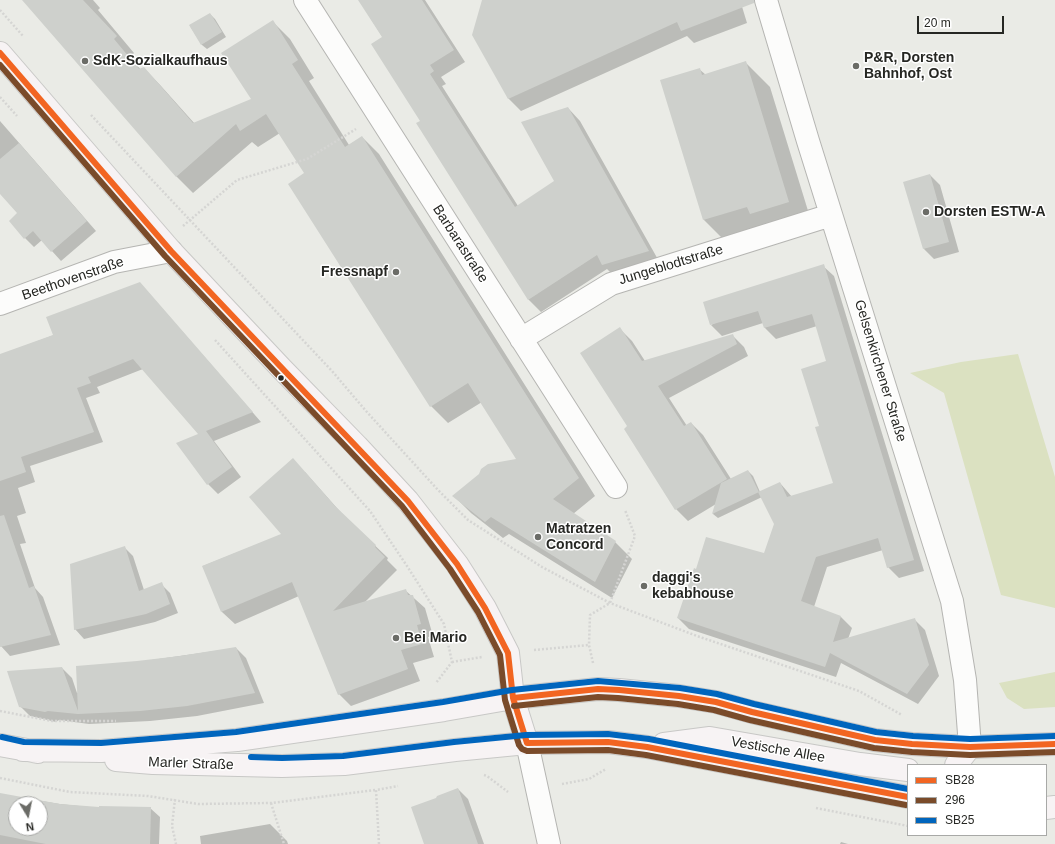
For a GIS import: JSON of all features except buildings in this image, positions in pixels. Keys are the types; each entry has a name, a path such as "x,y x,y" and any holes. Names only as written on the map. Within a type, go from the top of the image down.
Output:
{"main road":[{"path":"0,53 167,246 281,368 357,446 408,502 457,564 485,608 508,653 513,698 527,743"},
{"name":"Vestische Allee","path":"513,698 598,689 619,690 679,696 716,702 783,720 875,740 912,744 970,747 1055,744"},
{"name":"Marler Straße","path":"23,750 101,751 237,740 444,710 513,698"},
{"name":"Vestische Allee","path":"647,747 710,738 860,764 907,770"},
{"name":"Vestische Allee","path":"527,743 608,742 647,747 907,797"},
{"name":"Marler Straße","path":"0,745 23,750 76,757 153,763 282,766 344,764 455,750 527,743"},
{"path":"957,764 970,747"}],"street":[{"name":"Barbarastraße","path":"305,0 616,488"},
{"name":"Gelsenkirchener Straße","path":"766,0 808,141 952,602 965,680 970,747"},
{"name":"Jungeblodtstraße","path":"521,339 611,284 831,215"},
{"name":"Beethovenstraße","path":"0,304 114,262 167,246"},
{"path":"527,743 549,844"}],"path":[{"path":"0,10 25,39"},
{"path":"0,97 21,120"},
{"path":"90,114 332,371 366,411 438,490 468,520 542,566 610,603 697,636 859,691 903,716"},
{"path":"167,246 190,220 237,180 307,159 349,134 377,114"},
{"path":"215,340 370,511 444,624 452,662 437,683 430,684"},
{"path":"590,645 590,615 610,603 635,536 616,488"},
{"path":"0,710 52,721 122,721"},
{"path":"589,779 610,766"},
{"path":"480,775 487,776 508,792"},
{"path":"0,778 70,792 148,796 198,804 271,803 400,786"},
{"path":"376,790 379,844"},
{"path":"175,800 172,826 176,844"},
{"path":"271,803 284,844"}],"green space":[{"path":"1018,354 1055,477 1055,608 1001,595 944,393 910,373 961,362"},
{"path":"1055,672 1055,707 1024,709 1007,698 999,683"}],"transit line":[{"name":"SB28","path":"0,53 171,251 408,501 457,564 485,608 508,653 513,698 527,743 608,742 647,747 907,797"},
{"name":"296","path":"0,65 165,256 402,506 450,569 478,612 500,655 505,700 519,745 522,749 527,751 608,750 646,755 906,805"},
{"name":"SB25","path":"2,737 24,742 101,743 236,732 443,702 512,690 598,681 680,688 717,694 876,732 913,736 970,739 1055,736"},
{"name":"SB28","path":"513,698 598,689 619,690 679,696 716,702 752,712 875,740 912,744 970,747 1055,744"},
{"name":"296","path":"514,706 598,697 618,698 678,704 714,710 750,720 874,748 912,752 970,755 1055,752"},
{"name":"SB25","path":"251,757 282,758 343,756 454,742 526,735 608,734 649,739 907,789"}],"place":[{"name":"SdK-Sozialkaufhaus","path":"85,61"},
{"name":"P&R, Dorsten Bahnhof, Ost","path":"856,66"},
{"name":"Dorsten ESTW-A","path":"926,212"},
{"name":"Fressnapf","path":"396,272"},
{"name":"Matratzen Concord","path":"538,537"},
{"name":"daggi's kebabhouse","path":"644,586"},
{"name":"Bei Mario","path":"396,638"}]}
